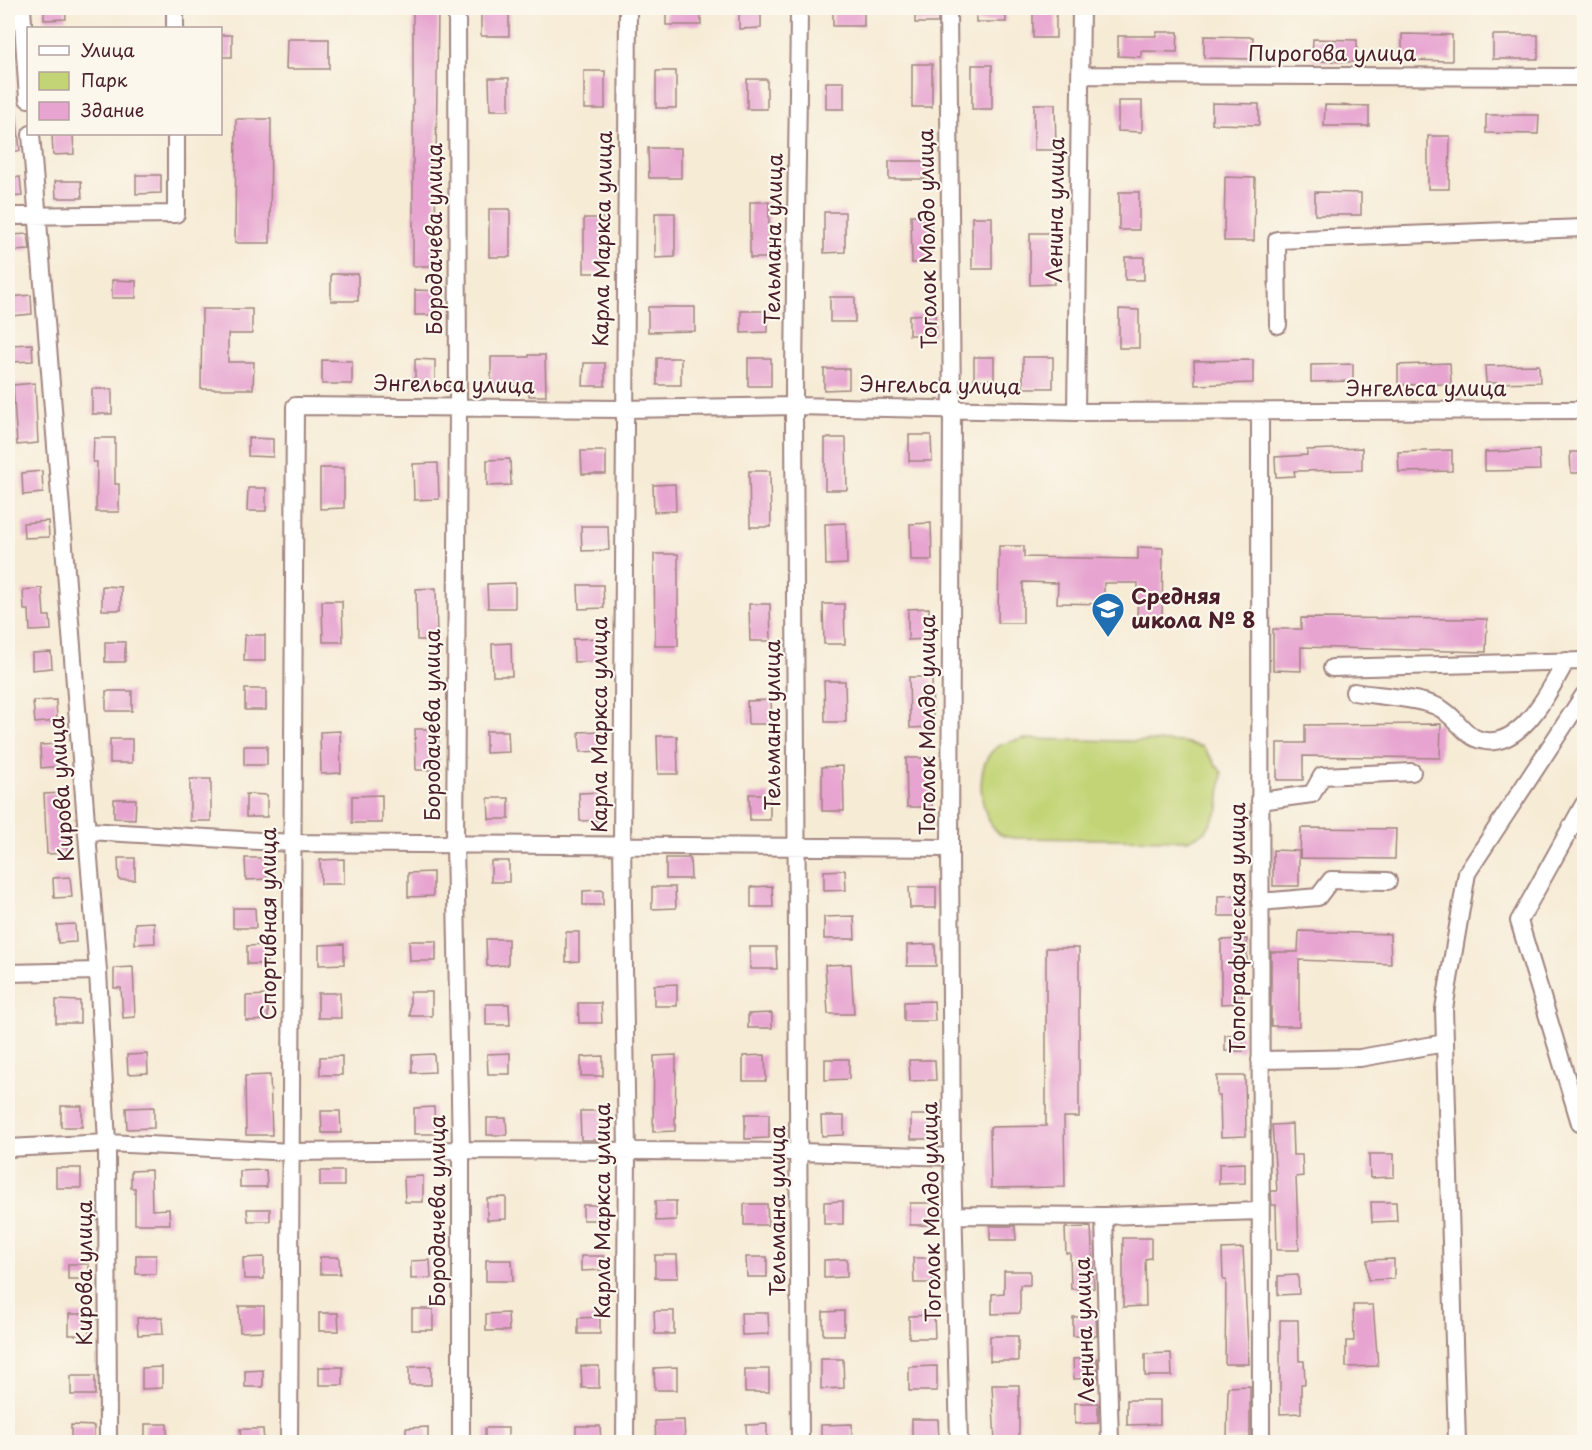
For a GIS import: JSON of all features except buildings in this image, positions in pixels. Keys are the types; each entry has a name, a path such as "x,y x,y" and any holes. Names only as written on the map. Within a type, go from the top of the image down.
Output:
{"street":[{"path":"22,8 27,84"},
{"path":"175,8 175,27"},
{"name":"Бородачева улица","path":"457,8 458,407 455,844 461,1150 461,1443"},
{"name":"Карла Маркса улица","path":"625,1443 627,1152 622,845 628,8"},
{"name":"Тельмана улица","path":"799,8 794,406 796,846 801,1152 800,1443"},
{"name":"Тоголок Молдо улица","path":"948,8 952,408 950,848 952,1157 959,1443"},
{"name":"Ленина улица","path":"1076,412 1081,8"},
{"name":"Пирогова улица","path":"1080,75 1584,77"},
{"name":"Кирова улица","path":"31,135 98,970 107,1143 108,1443"},
{"path":"8,216 176,214 176,135"},
{"path":"1278,325 1277,240 1584,228"},
{"name":"Энгельса улица","path":"295,406 624,410 794,406 1260,413 1584,410"},
{"name":"Спортивная улица","path":"290,1443 291,843 295,406"},
{"name":"Топографическая улица","path":"1260,413 1261,1443"},
{"path":"1332,668 1584,661"},
{"path":"1354,692 1435,705 1453,716 1474,737 1493,742 1517,731 1541,707 1566,662"},
{"path":"1457,1443 1444,1009 1467,873 1584,695"},
{"path":"1260,801 1312,794 1322,776 1412,772"},
{"path":"1584,804 1519,921 1580,1123 1584,1123"},
{"path":"88,831 291,843 950,848"},
{"path":"1260,902 1318,897 1331,880 1388,881"},
{"path":"8,973 98,970"},
{"path":"1260,1060 1360,1058 1445,1043"},
{"path":"8,1148 107,1143 292,1152 461,1150 801,1152 952,1157"},
{"path":"954,1215 1104,1216 1260,1211"},
{"name":"Ленина улица","path":"1104,1216 1110,1443"}],"green space":[{"path":"1022,739 1183,742 1203,747 1222,773 1219,810 1205,832 1188,840 1015,838 1002,835 991,825 986,814 981,788 982,775 991,753 1001,745"}],"place":[{"name":"Средняя школа № 8","path":"1108,638"}]}
